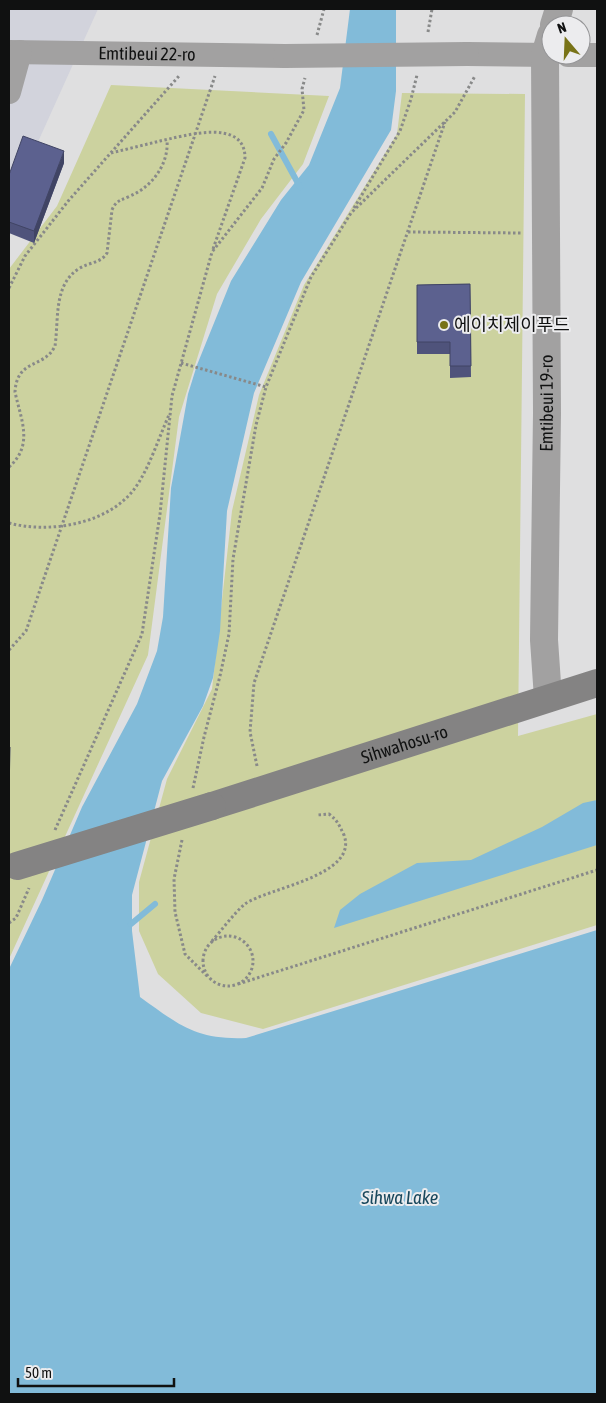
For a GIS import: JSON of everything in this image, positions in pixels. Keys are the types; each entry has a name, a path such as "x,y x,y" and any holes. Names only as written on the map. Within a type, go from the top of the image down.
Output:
{"main road":[{"name":"Sihwahosu-ro","path":"19,872 202,800 597,682"}],"street":[{"path":"474,54 541,51"},
{"path":"9,92 14,52"},
{"name":"Emtibeui 22-ro","path":"14,52 285,56 474,54"},
{"name":"Emtibeui 19-ro","path":"548,698 544,640 547,413 546,233 553,65"}],"path":[{"path":"428,32 432,9"},
{"path":"9,288 26,256 69,200 197,54"},
{"path":"352,213 456,112 474,81 474,54"},
{"path":"9,650 26,631 222,55"},
{"path":"202,800 204,737 229,634 233,559 256,425 266,388 311,277 352,213 400,131 418,70"},
{"path":"258,770 250,732 254,683 445,122"},
{"path":"52,838 142,634 160,514 172,396 212,252 245,158 245,149 238,138 229,134 212,132 195,133 110,153"},
{"path":"9,467 22,452 24,443 15,392 19,376 31,364 52,352 55,346 59,300 62,288 74,272 82,266 99,261 108,254 114,204 144,188 156,176 165,159 168,140"},
{"path":"212,252 262,188 274,159 286,143"},
{"path":"408,232 546,233"},
{"path":"181,362 266,388"},
{"path":"9,523 48,528 61,527 87,521 126,500 143,474 170,412"},
{"path":"208,978 202,962 206,947 246,904 323,872 336,864 343,855 345,840 338,821 329,814 317,815"},
{"path":"184,831 174,879 175,912 185,954 208,978 221,986 238,984 597,870"},
{"path":"9,923 16,918 19,872"},
{"path":"212,941 219,937 236,937 244,941 249,948 253,964 251,972 238,984"}],"shaded area":[{"path":"9,9 98,9 9,206"}],"green space":[{"path":"111,85 329,96 303,164 261,219 217,294 179,417 148,655 9,959 9,269 57,206"},
{"path":"402,93 525,94 518,736 597,714 597,925 263,1029 201,1013 158,974 139,931 139,882 167,779 212,689 232,511 259,395 304,285 397,134"}],"water":[{"name":"Sihwa Lake","path":"350,9 396,9 396,91 391,130 301,282 254,393 227,511 220,631 213,678 203,706 162,781 132,895 132,931 140,997 166,1016 189,1029 214,1036 246,1038 597,930 597,1394 9,1394 9,969 42,900 82,807 137,704 157,651 163,617 171,488 188,394 197,365 231,281 281,200 309,165 340,88"},
{"path":"597,800 597,845 334,928 340,910 360,894 417,863 471,860 542,827 583,803"}],"building":[{"path":"23,136 64,151 34,231 9,222 9,175"},
{"name":"에이치제이푸드","path":"470,284 471,366 450,366 450,342 417,342 417,285"},
{"path":"9,747 10,747 9,794"}],"waterway":[{"path":"271,134 300,187"},
{"path":"131,924 155,904"}],"place":[{"name":"에이치제이푸드","path":"444,325"}]}
